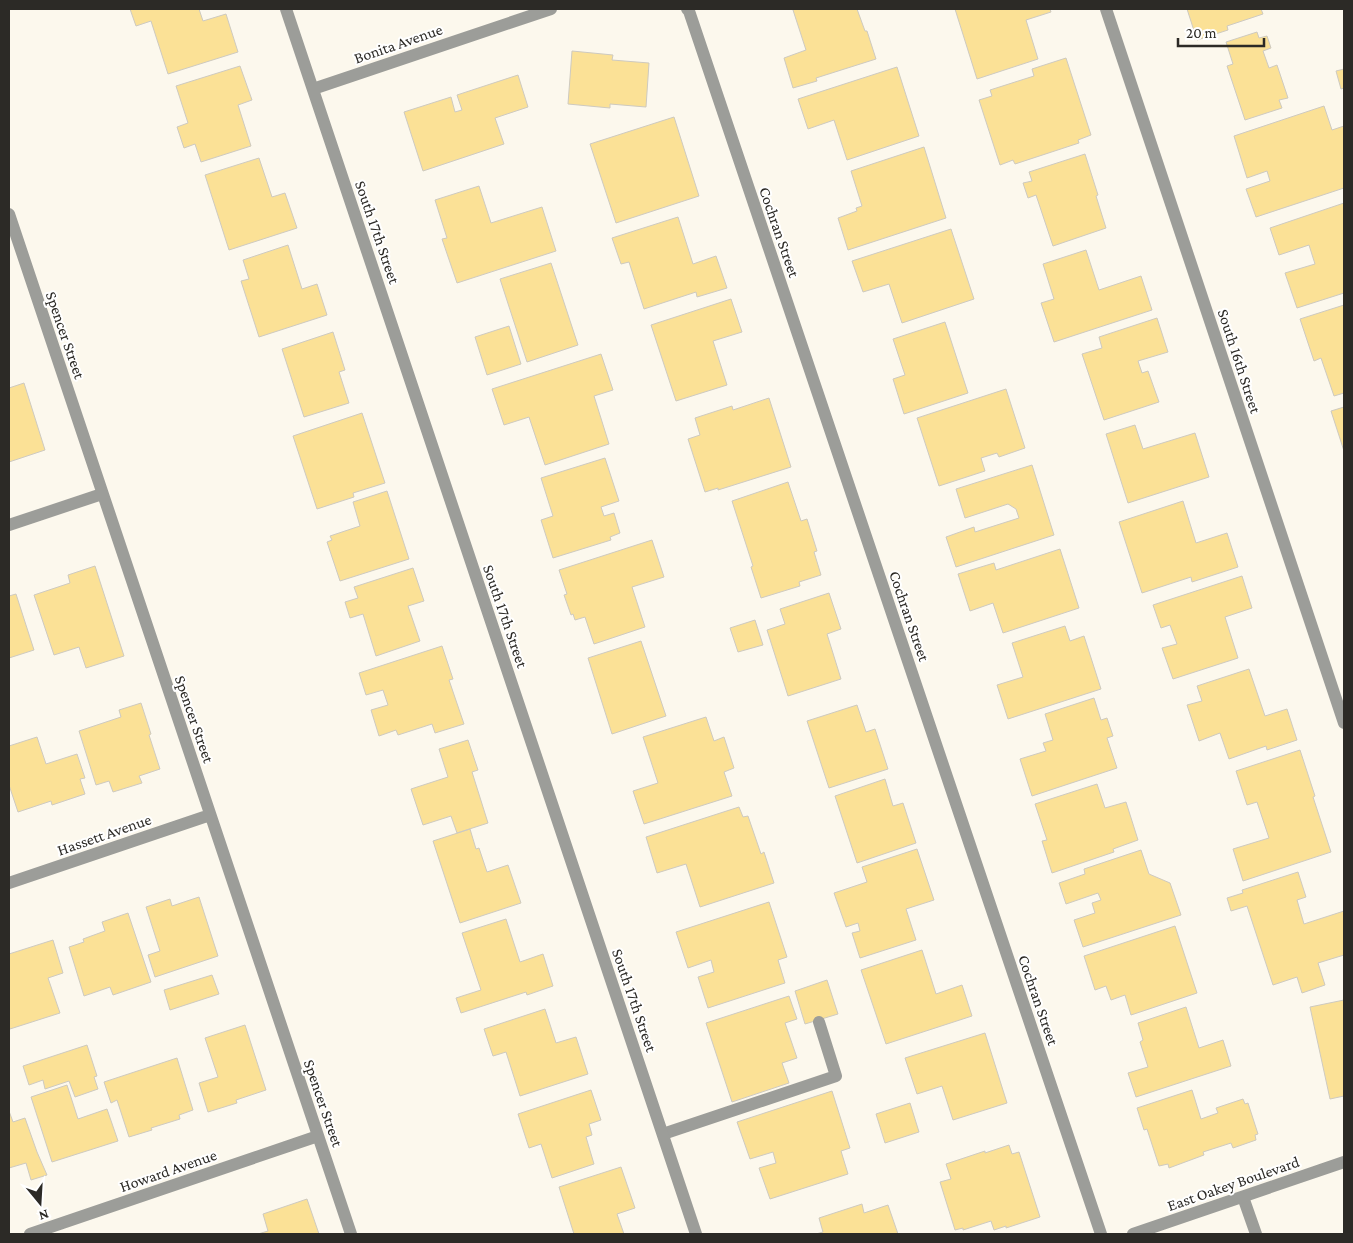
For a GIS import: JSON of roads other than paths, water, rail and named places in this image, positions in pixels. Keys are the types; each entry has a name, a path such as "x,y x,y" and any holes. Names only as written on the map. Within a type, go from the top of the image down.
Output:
{"street":[{"name":"South 17th Street","path":"286,9 696,1234"},
{"name":"Bonita Avenue","path":"313,89 550,9"},
{"name":"Cochran Street","path":"687,9 1101,1234"},
{"name":"South 16th Street","path":"1106,9 1344,723"},
{"name":"Spencer Street","path":"9,214 351,1234"},
{"path":"9,525 102,494"},
{"name":"Hassett Avenue","path":"9,883 210,816"},
{"path":"663,1134 836,1076 819,1022"},
{"name":"Howard Avenue","path":"30,1234 318,1136"},
{"name":"East Oakey Boulevard","path":"1133,1234 1344,1162"},
{"path":"1242,1197 1256,1234"}]}
